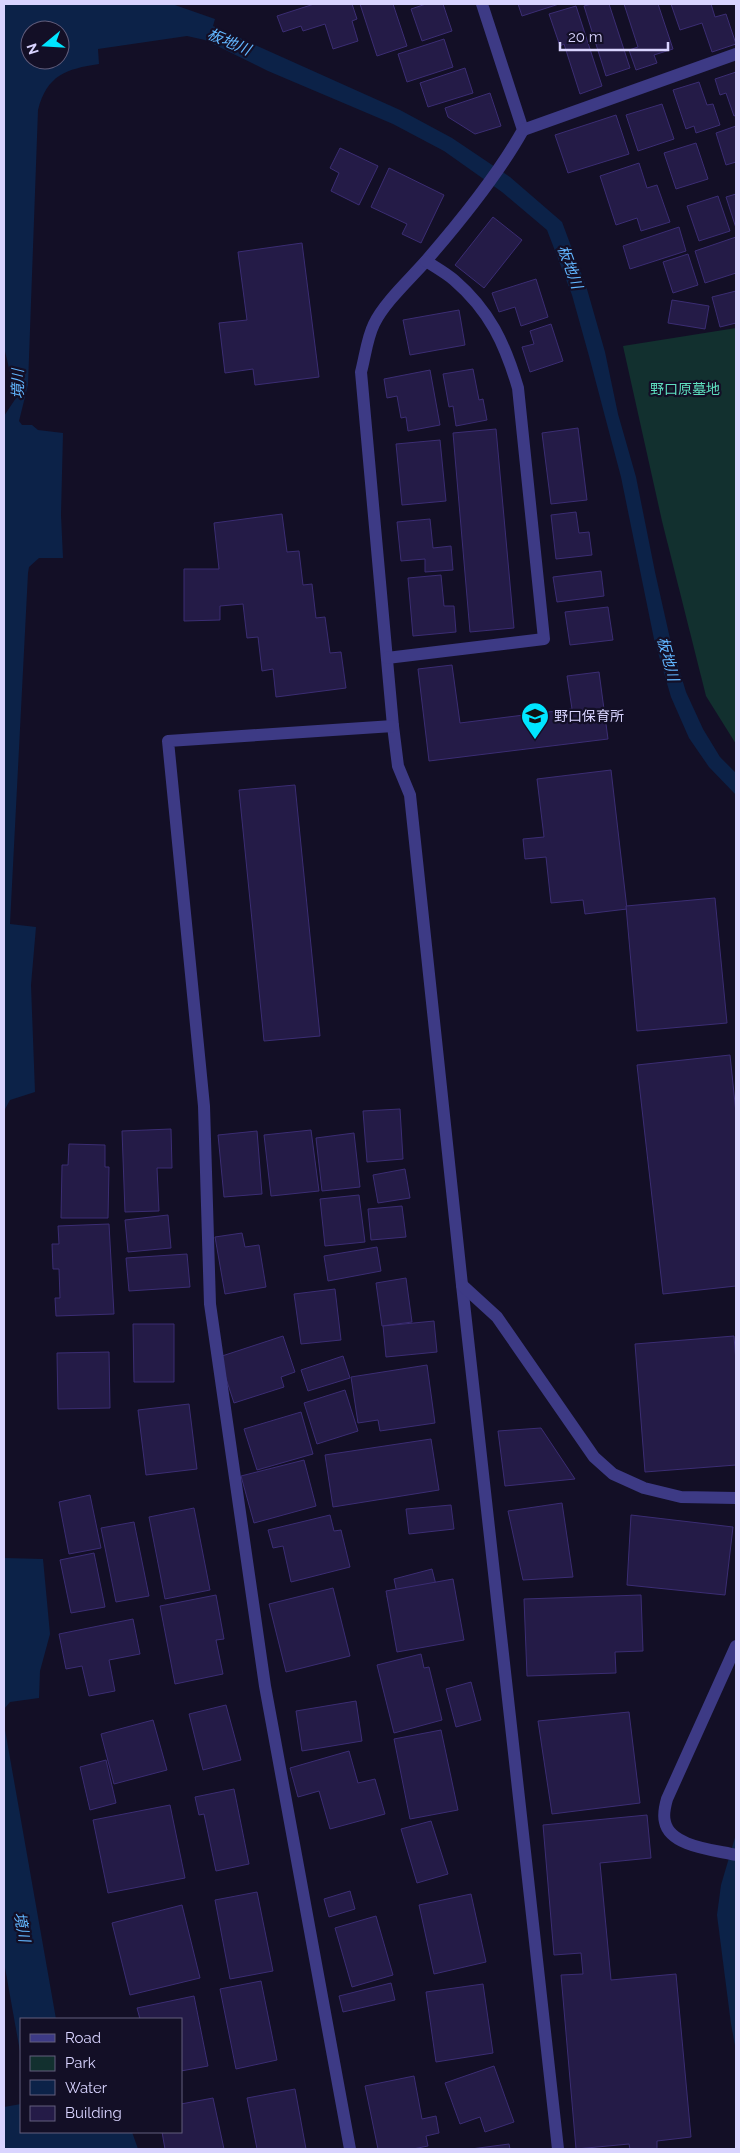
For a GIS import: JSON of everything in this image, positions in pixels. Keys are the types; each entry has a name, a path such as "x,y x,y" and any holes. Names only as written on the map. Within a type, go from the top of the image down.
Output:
{"street":[{"path":"482,4 523,130"},
{"path":"558,2149 462,1285 410,795 398,766 393,726 361,372 373,324 478,195 514,146 523,130 736,54"},
{"path":"387,658 544,639 518,388 507,352 489,317 454,280 426,261"},
{"path":"350,2149 266,1686 210,1304 204,1106 168,741 393,726"},
{"path":"462,1285 497,1317 594,1457 613,1474 644,1488 681,1496 736,1498"},
{"path":"736,1646 667,1799 665,1810 665,1823 672,1835 683,1842 736,1855"}],"green space":[{"name":"野口原墓地","path":"736,328 736,744 706,696 662,521 623,346"}],"water":[{"path":"4,4 172,4 215,19 213,26 400,110 452,138 510,177 562,222 587,289 605,352 618,414 636,477 671,643 686,692 703,729 720,757 736,773 736,795 709,767 689,738 671,697 654,639 621,477 589,356 572,295 547,230 502,192 444,151 393,124 268,71 205,40 187,36 98,49 99,64 77,68 59,76 47,89 38,110 28,385 19,421 22,425 32,425 38,430 63,433 61,515 63,558 39,558 29,567 28,573 10,924 36,927 31,985 35,1092 10,1100 4,1111 4,416 16,398 4,347"},
{"path":"4,1558 43,1559 50,1634 40,1671 39,1698 10,1702 4,1709"},
{"name":"境川","path":"4,1724 56,2018 20,2018 20,2051 4,1962"},
{"path":"736,1834 736,2051 717,1915 721,1885"},
{"path":"20,2104 20,2133 132,2133 138,2149 4,2149 4,2107"}],"building":[{"path":"314,4 352,4 357,19 352,21 358,41 333,49 325,24 303,31 301,26 283,32 277,16"},
{"path":"360,4 393,4 407,46 377,56"},
{"path":"426,4 443,4 452,31 422,41 411,9"},
{"path":"518,4 559,4 522,16"},
{"path":"609,4 630,68 606,76 584,6"},
{"path":"624,4 658,4 673,49 654,55 657,63 636,70 629,50 638,47"},
{"path":"671,4 711,4 715,17 726,14 736,44 712,52 702,23 680,30"},
{"path":"576,6 602,86 580,94 564,44 560,46 549,14"},
{"path":"444,39 453,67 407,82 398,54"},
{"path":"465,68 473,93 428,107 420,83"},
{"path":"736,72 736,115 734,116 726,93 720,95 715,79"},
{"path":"699,82 707,105 713,104 720,125 696,133 694,126 686,129 673,90"},
{"path":"490,93 501,126 475,134 448,117 445,108"},
{"path":"662,104 674,139 638,151 626,115"},
{"path":"616,115 629,154 568,173 555,135"},
{"path":"736,126 736,162 726,165 716,133"},
{"path":"696,143 708,179 676,189 664,153"},
{"path":"340,148 378,166 359,205 331,191 339,173 330,168"},
{"path":"639,163 647,188 657,185 670,222 641,231 637,218 616,225 600,176"},
{"path":"389,168 444,195 421,243 402,234 407,224 371,207"},
{"path":"736,194 736,228 726,197"},
{"path":"718,196 730,231 699,241 687,206"},
{"path":"493,217 522,240 484,288 455,265"},
{"path":"679,227 686,251 630,269 623,246"},
{"path":"736,237 736,273 705,283 695,251"},
{"path":"302,243 319,377 255,385 253,369 225,373 219,323 247,320 238,252"},
{"path":"688,254 698,285 673,293 663,262"},
{"path":"536,279 548,317 521,326 515,307 499,312 492,293"},
{"path":"736,291 736,323 720,327 712,297"},
{"path":"672,300 709,306 705,329 668,323"},
{"path":"459,310 465,345 410,355 403,320"},
{"path":"551,324 563,361 530,372 522,347 534,344 530,331"},
{"path":"473,369 479,400 483,399 487,420 456,426 453,406 449,407 443,374"},
{"path":"430,370 440,425 408,431 406,417 401,418 397,396 387,398 384,379"},
{"path":"578,428 587,500 551,504 542,433"},
{"path":"496,429 514,628 470,632 453,433"},
{"path":"440,440 446,501 402,505 396,444"},
{"path":"576,512 579,533 589,532 592,555 556,559 551,515"},
{"path":"282,514 287,552 299,551 303,585 312,584 316,618 325,617 330,653 341,652 346,688 276,697 273,669 262,671 258,637 247,638 243,604 220,606 220,620 184,621 184,569 219,569 214,523"},
{"path":"430,519 433,548 451,546 453,570 425,572 425,559 401,561 397,522"},
{"path":"601,571 604,596 557,602 553,577"},
{"path":"441,575 444,606 454,606 456,632 413,636 408,578"},
{"path":"608,607 613,640 570,645 565,612"},
{"path":"452,665 460,723 572,709 567,676 599,672 608,739 429,761 418,669"},
{"path":"611,770 627,909 585,914 583,900 551,903 546,857 525,859 523,839 544,837 537,779"},
{"path":"295,785 320,1036 264,1041 239,790"},
{"path":"715,898 727,1023 637,1031 626,906"},
{"path":"730,1055 736,1113 736,1286 663,1294 637,1065"},
{"path":"400,1109 403,1159 367,1162 363,1111"},
{"path":"171,1129 172,1168 157,1168 159,1211 125,1212 122,1131"},
{"path":"311,1130 319,1191 271,1196 264,1135"},
{"path":"257,1131 262,1194 224,1197 218,1135"},
{"path":"354,1133 360,1187 322,1191 316,1138"},
{"path":"69,1144 105,1145 105,1167 109,1167 108,1218 61,1218 62,1165 68,1165"},
{"path":"405,1169 410,1198 378,1203 373,1175"},
{"path":"359,1195 365,1242 325,1246 320,1199"},
{"path":"402,1206 406,1237 371,1240 368,1209"},
{"path":"168,1215 171,1248 128,1252 125,1220"},
{"path":"109,1224 114,1314 56,1316 55,1298 60,1298 59,1269 53,1269 52,1244 59,1244 58,1226"},
{"path":"242,1233 245,1247 259,1245 266,1287 225,1294 215,1237"},
{"path":"377,1247 381,1271 328,1281 324,1256"},
{"path":"187,1254 190,1287 129,1291 126,1258"},
{"path":"406,1278 412,1322 382,1326 376,1283"},
{"path":"335,1289 341,1340 301,1344 294,1294"},
{"path":"434,1321 437,1352 386,1357 383,1326"},
{"path":"133,1324 174,1324 174,1382 134,1382"},
{"path":"283,1336 295,1372 281,1377 284,1387 234,1403 219,1357"},
{"path":"734,1336 736,1362 736,1465 645,1472 635,1344"},
{"path":"109,1352 110,1408 58,1409 57,1353"},
{"path":"343,1356 350,1378 308,1391 301,1370"},
{"path":"427,1365 435,1423 380,1431 378,1420 358,1423 351,1377"},
{"path":"345,1390 358,1431 317,1444 304,1403"},
{"path":"189,1404 197,1469 146,1475 138,1410"},
{"path":"301,1412 313,1454 257,1470 244,1429"},
{"path":"541,1428 575,1479 505,1486 498,1431"},
{"path":"431,1439 439,1490 333,1507 325,1455"},
{"path":"304,1460 316,1506 254,1523 241,1476"},
{"path":"90,1495 101,1548 69,1554 59,1502"},
{"path":"562,1503 573,1577 523,1580 508,1511"},
{"path":"451,1505 454,1529 409,1534 406,1509"},
{"path":"194,1508 210,1590 165,1599 149,1517"},
{"path":"330,1515 334,1531 341,1530 350,1567 291,1582 283,1546 273,1548 268,1530"},
{"path":"631,1515 733,1527 725,1595 627,1585"},
{"path":"134,1522 149,1596 116,1602 101,1528"},
{"path":"94,1553 105,1607 71,1613 60,1560"},
{"path":"432,1569 448,1632 400,1644 387,1596 397,1593 394,1579"},
{"path":"453,1579 464,1640 397,1652 386,1591"},
{"path":"333,1588 350,1656 286,1672 269,1604"},
{"path":"216,1595 224,1639 216,1640 223,1674 175,1684 160,1606"},
{"path":"641,1595 643,1651 615,1652 616,1673 527,1676 524,1599"},
{"path":"133,1619 140,1654 109,1660 115,1691 89,1696 82,1666 66,1669 59,1634"},
{"path":"421,1654 424,1668 429,1667 442,1720 394,1733 377,1665"},
{"path":"471,1682 481,1720 456,1727 446,1689"},
{"path":"356,1701 362,1741 302,1751 296,1711"},
{"path":"226,1705 241,1760 203,1770 189,1714"},
{"path":"629,1712 640,1803 552,1814 538,1721"},
{"path":"153,1720 167,1770 114,1784 101,1734"},
{"path":"441,1730 458,1810 410,1819 394,1739"},
{"path":"349,1751 358,1783 375,1779 385,1814 330,1829 319,1791 298,1797 290,1768"},
{"path":"106,1760 116,1803 90,1810 80,1767"},
{"path":"234,1789 249,1864 216,1871 204,1814 199,1815 195,1797"},
{"path":"170,1805 185,1878 108,1893 93,1820"},
{"path":"647,1815 651,1858 600,1863 611,1980 676,1974 691,2137 657,2141 657,2149 630,2149 629,2144 576,2149 561,1975 583,1974 581,1953 554,1955 543,1825"},
{"path":"431,1821 448,1874 417,1883 401,1829"},
{"path":"350,1891 355,1909 329,1917 324,1899"},
{"path":"257,1892 273,1971 230,1979 215,1900"},
{"path":"471,1894 486,1962 434,1974 419,1905"},
{"path":"182,1905 200,1978 130,1995 112,1923"},
{"path":"376,1916 393,1975 352,1987 335,1928"},
{"path":"261,1981 277,2060 236,2069 220,1989"},
{"path":"391,1983 395,2000 343,2012 339,1996"},
{"path":"483,1984 493,2053 436,2062 426,1992"},
{"path":"194,1996 208,2066 182,2071 182,2018 140,2018 137,2008"},
{"path":"494,2066 514,2122 485,2132 480,2117 460,2124 445,2083"},
{"path":"414,2076 422,2119 436,2116 439,2133 426,2136 428,2146 413,2149 378,2149 365,2086"},
{"path":"295,2089 306,2149 257,2149 247,2098"},
{"path":"213,2098 224,2149 165,2149 162,2133 182,2133 182,2104"},
{"path":"509,2144 510,2149 471,2149"}],"place":[{"name":"野口保育所","path":"535,740"}],"water label":[{"name":"板地川","path":"229,42"},
{"name":"板地川","path":"570,267"},
{"name":"板地川","path":"668,659"}]}
